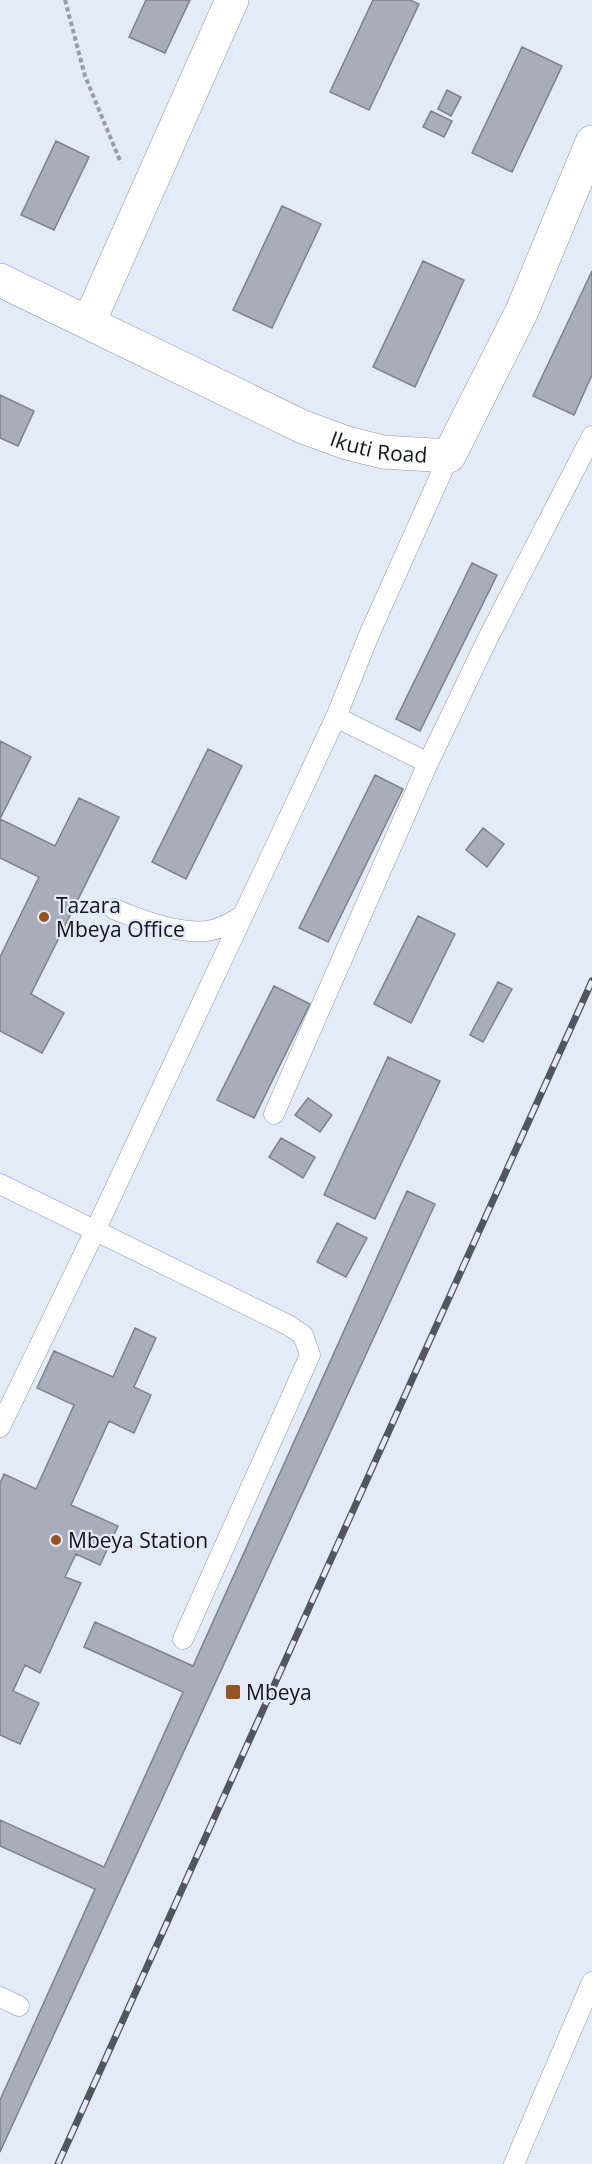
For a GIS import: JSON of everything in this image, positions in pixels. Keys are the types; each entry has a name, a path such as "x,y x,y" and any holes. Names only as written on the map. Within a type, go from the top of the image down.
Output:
{"street":[{"path":"88,322 232,0"},
{"name":"Ikuti Road","path":"0,280 303,427 347,443 383,452 449,456 522,311 592,142"}],"lane":[{"path":"274,1114 428,763 488,638 592,436"},
{"path":"0,1427 95,1231 336,717 369,635 449,456"},
{"path":"336,717 428,763"},
{"path":"114,909 140,920 192,931 211,930 243,916"},
{"path":"0,1184 288,1325 303,1335 310,1355 183,1639"},
{"path":"514,2164 592,1982"},
{"path":"0,1997 19,2006"}],"path":[{"path":"65,0 85,76 122,165"}],"building":[{"path":"146,0 190,0 165,53 129,37"},
{"path":"373,0 410,0 419,4 369,110 330,92"},
{"path":"522,47 562,66 512,172 472,153"},
{"path":"447,90 461,97 451,116 438,109"},
{"path":"431,111 452,121 444,137 423,127"},
{"path":"56,141 89,157 54,230 21,215"},
{"path":"282,206 321,224 272,328 233,310"},
{"path":"423,261 464,280 415,387 373,367"},
{"path":"592,271 592,375 574,415 533,396"},
{"path":"0,395 34,411 18,446 0,438"},
{"path":"472,563 497,575 420,731 396,719"},
{"path":"0,741 31,757 0,819"},
{"path":"208,749 242,766 186,879 152,862"},
{"path":"375,775 403,789 328,942 299,928"},
{"name":"Tazara Mbeya Office","path":"79,798 119,817 31,994 64,1013 42,1053 0,1031 0,957 39,877 0,858 0,819 55,846"},
{"path":"483,828 504,844 487,867 466,850"},
{"path":"418,916 455,934 411,1023 374,1004"},
{"path":"498,982 512,989 483,1042 470,1035"},
{"path":"274,986 310,1004 254,1118 217,1100"},
{"path":"388,1057 440,1081 375,1219 324,1195"},
{"path":"308,1098 332,1115 320,1132 295,1115"},
{"path":"281,1138 315,1157 303,1178 269,1157"},
{"path":"407,1191 435,1204 0,2152 0,2100 95,1889 0,1846 0,1820 104,1867 183,1692 84,1647 95,1622 193,1666"},
{"path":"337,1223 367,1238 346,1277 317,1262"},
{"name":"Mbeya Station","path":"135,1328 156,1338 134,1387 151,1395 134,1433 109,1421 71,1505 118,1526 100,1565 76,1554 65,1577 81,1583 40,1673 25,1665 13,1691 39,1703 20,1744 0,1735 0,1483 4,1474 36,1489 74,1405 37,1388 54,1351 113,1377"}],"railway":[{"path":"58,2164 592,981"}],"place":[{"name":"Tazara Mbeya Office","path":"44,917"},
{"name":"Mbeya Station","path":"56,1540"},
{"name":"Mbeya","path":"233,1692"}]}
